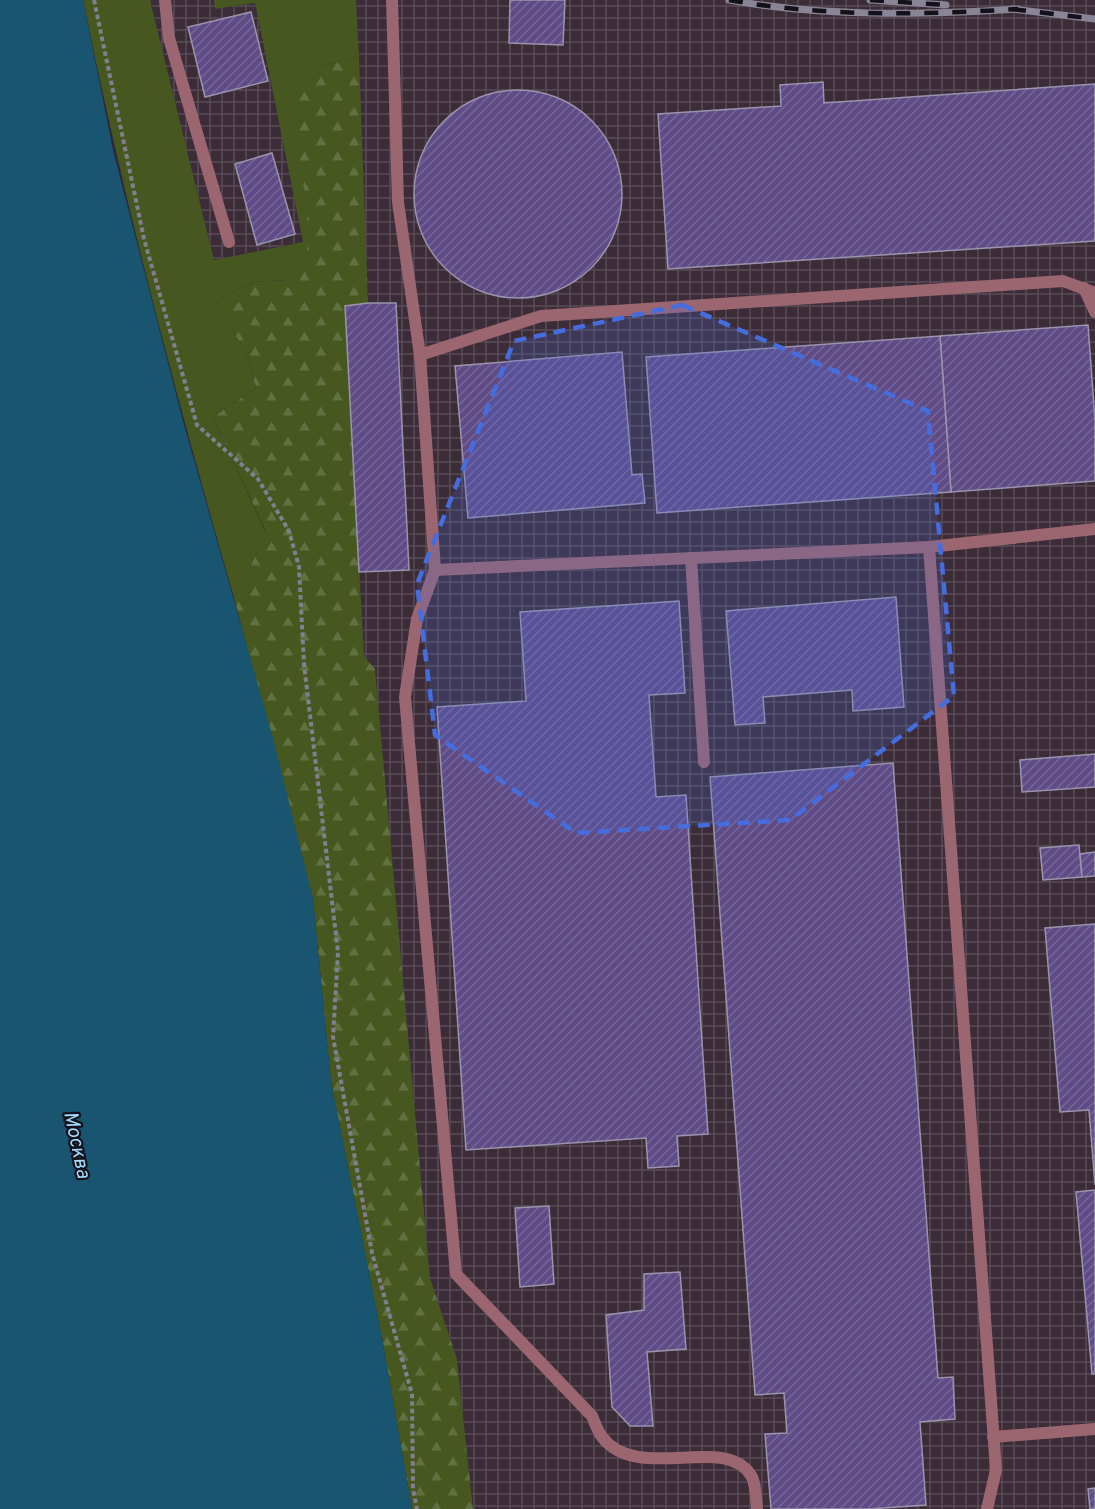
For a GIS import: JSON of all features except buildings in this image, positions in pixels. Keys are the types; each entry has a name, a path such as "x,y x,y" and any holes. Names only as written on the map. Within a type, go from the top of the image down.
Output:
{"lane":[{"path":"165,0 169,38 229,242"},
{"path":"392,0 399,202 420,355 435,570 417,619 405,697 456,1274 592,1416 602,1438 608,1443 621,1452 644,1459 720,1457 742,1465 753,1478 757,1509"},
{"path":"420,355 541,316 1063,281 1090,291 1095,312"},
{"path":"435,570 928,547 1095,529"},
{"path":"928,547 996,1470 987,1509"},
{"path":"691,558 704,762"},
{"path":"993,1437 1095,1429"}],"path":[{"path":"94,0 144,239 197,425 258,479 289,531 299,567 304,664 338,952 333,1037 372,1253 412,1394 413,1490 417,1509"}],"highlighted area":[{"path":"682,305 928,411 954,696 790,820 576,833 435,735 417,584 514,341"}],"shaded area":[{"path":"150,0 214,0 216,9 255,3 303,242 214,260"},
{"path":"356,0 1095,0 1095,1509 473,1509 457,1359 430,1278 375,669 364,656 345,306 368,303"}],"green space":[{"path":"83,0 150,0 214,260 303,242 255,3 215,9 214,0 356,0 359,57 315,67 301,160 307,208 308,256 287,280 253,282 215,301 245,351 256,388 213,417 265,531 247,576 234,598 152,300"},
{"path":"359,57 368,303 345,306 364,656 375,669 430,1278 457,1359 473,1509 412,1509 382,1338 331,1082 313,899 234,598 247,576 265,530 213,417 256,388 245,351 215,301 253,282 287,280 307,256 307,208 292,111 315,67"}],"water":[{"name":"Москва","path":"0,0 83,0 113,150 183,421 273,738 313,899 331,1082 382,1338 412,1509 0,1509"}],"railway":[{"path":"729,0 765,6 837,12 946,13 1018,9"},
{"path":"870,0 946,5"},
{"path":"1012,9 1095,19"}]}
